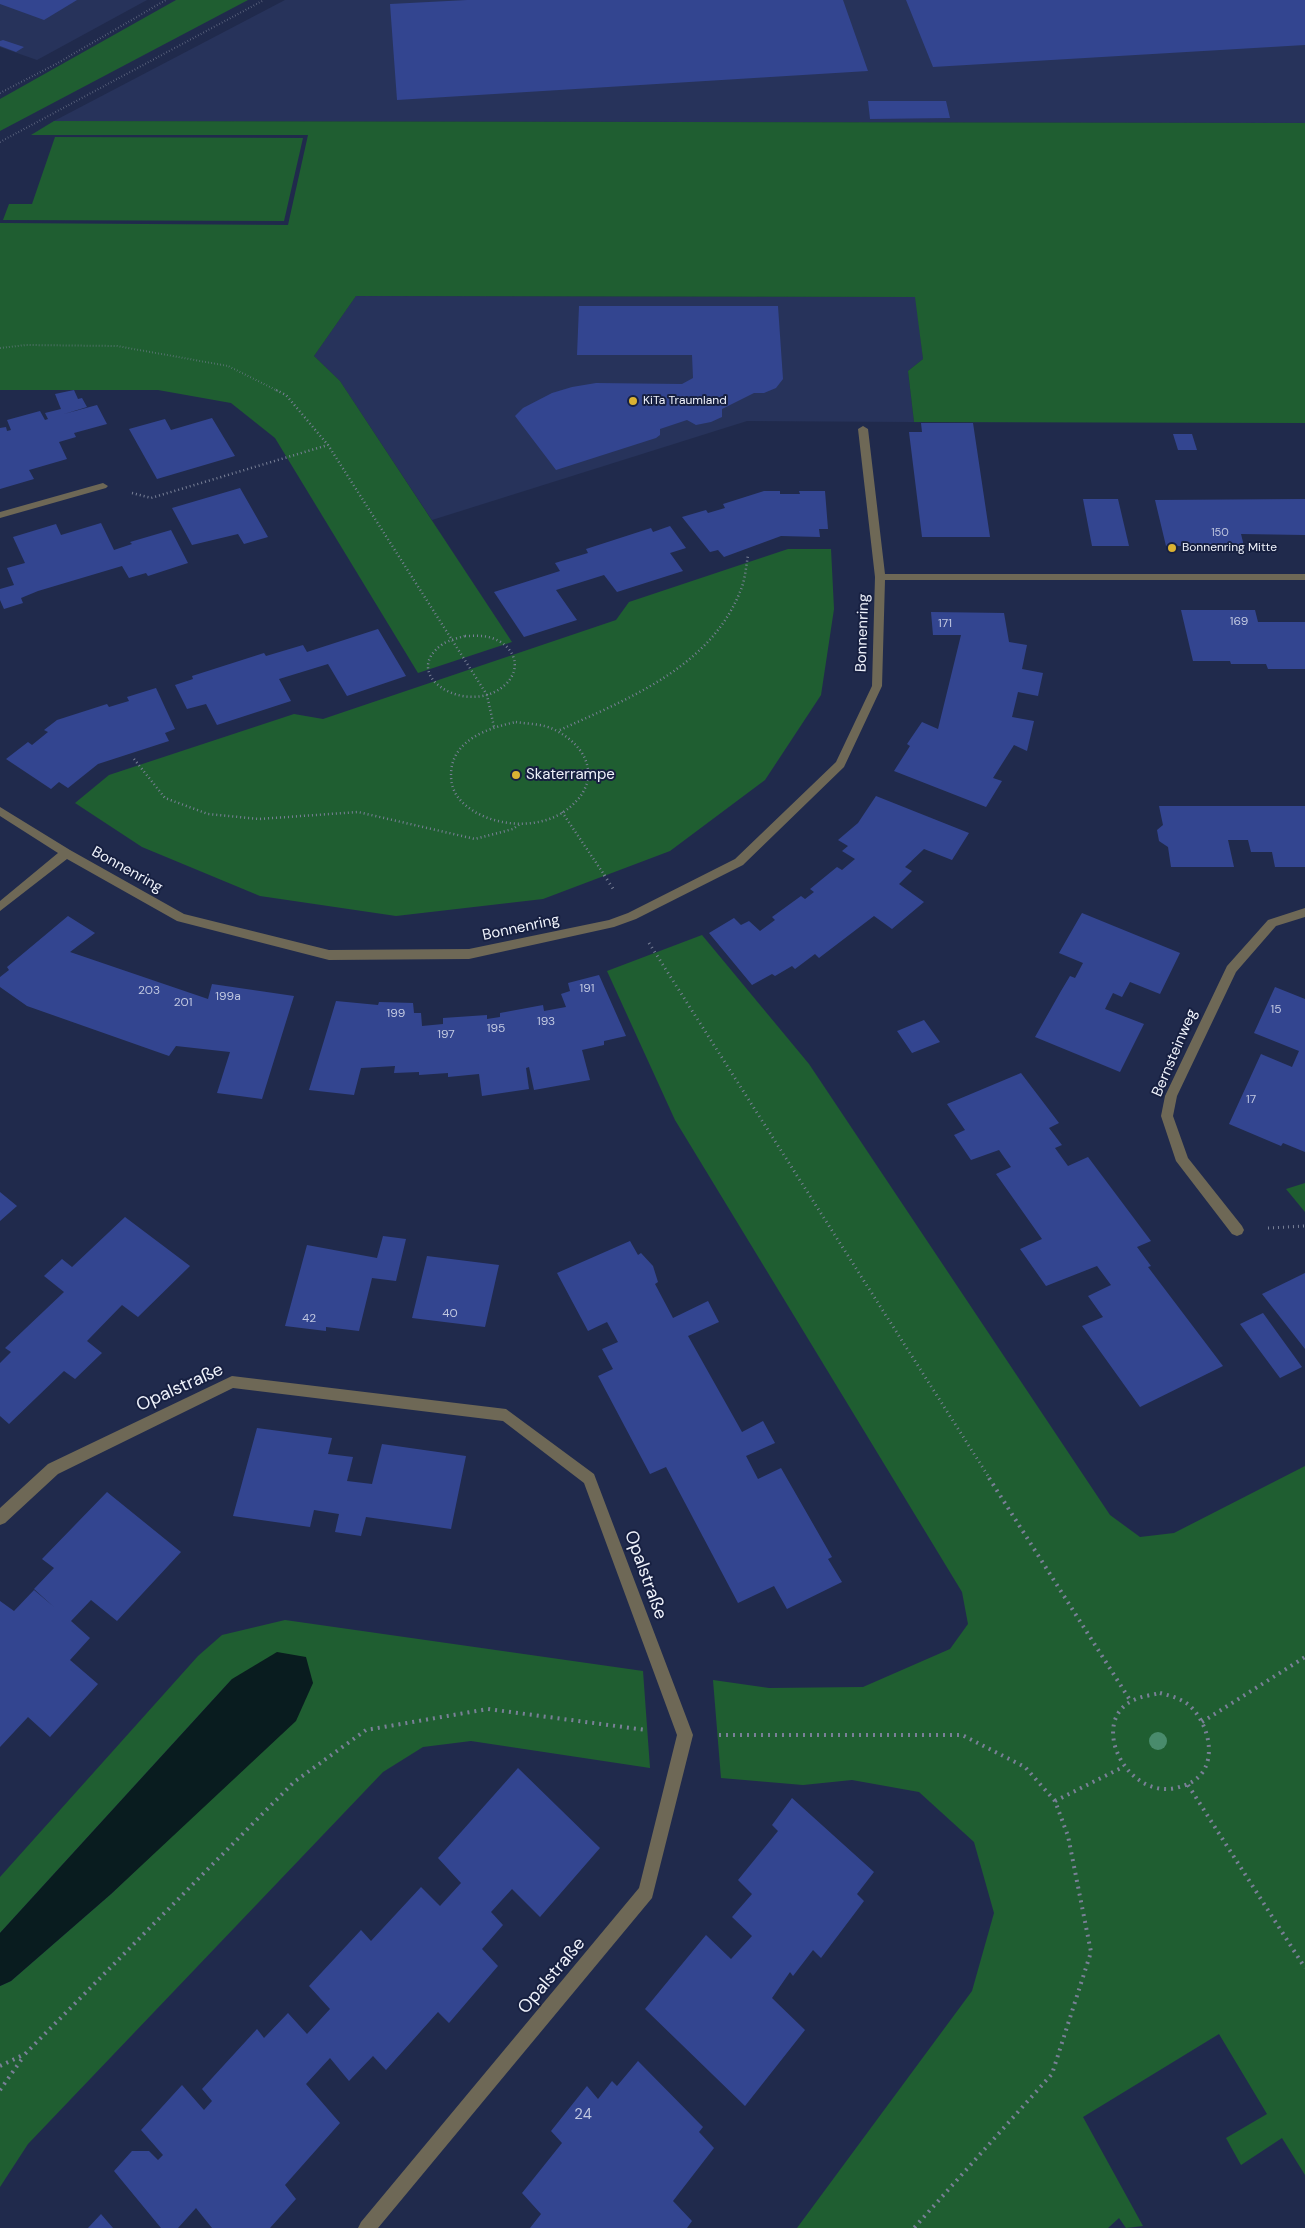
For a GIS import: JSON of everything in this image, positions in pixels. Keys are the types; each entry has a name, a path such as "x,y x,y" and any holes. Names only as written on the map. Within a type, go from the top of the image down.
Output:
{"street":[{"name":"Bonnenring","path":"0,811 66,853 181,918 328,955 469,954 610,924 632,916 740,862 840,764 877,686 880,577 863,429"},
{"path":"0,515 103,486"},
{"name":"Bonnenring","path":"880,577 1305,577"},
{"path":"0,907 66,853"},
{"name":"Bernsteinweg","path":"1237,1230 1182,1161 1167,1116 1172,1096 1231,969 1272,923 1305,912"},
{"name":"Opalstraße","path":"0,1518 53,1469 232,1382 506,1415 589,1479 684,1735 646,1892 367,2228"}],"path":[{"path":"0,93 56,64 166,0"},
{"path":"0,142 264,0"},
{"path":"0,348 26,345 117,346 228,366 286,395 328,445 452,639 487,696 494,727"},
{"path":"103,486 150,498 328,445"},
{"path":"560,730 652,686 700,653 732,613 747,570 748,555"},
{"path":"472,636 492,638 512,650 516,660 516,671 500,689 487,696 458,697 446,693 436,686 429,678 427,669 430,656 452,639 472,636"},
{"path":"516,722 539,724 560,730 575,740 581,747 586,754 590,769 588,786 578,800 562,812 542,821 520,824 496,821 474,813 459,800 451,784 451,767 459,750 474,736 494,727 516,722"},
{"path":"134,759 165,798 208,814 259,819 358,812 475,839 513,829 520,824"},
{"path":"562,812 632,916 1130,1700"},
{"path":"1202,1722 1305,1657"},
{"path":"1160,1693 1176,1698 1191,1707 1202,1722 1208,1736 1210,1751 1207,1766 1200,1778 1175,1790 1161,1790 1134,1778 1123,1767 1115,1752 1112,1737 1114,1722 1120,1709 1130,1700 1144,1694 1160,1693"},
{"path":"0,2090 26,2054 294,1782 366,1730 488,1709 684,1735 962,1735 1025,1767 1055,1801 1068,1836 1090,1952 1052,2074 914,2228"},
{"path":"1055,1801 1123,1767"},
{"path":"1188,1785 1305,1968"},
{"path":"0,2066 26,2054"}],"shaded area":[{"path":"0,0 147,0 37,60 0,47"},
{"path":"285,0 1305,0 1305,123 54,121"},
{"name":"KiTa Traumland","path":"356,296 916,297 923,359 908,371 914,422 747,421 432,520 340,381 314,356"},
{"path":"277,1652 306,1657 313,1683 296,1721 111,1894 11,1981 0,1986 0,1933 232,1679"}],"green space":[{"path":"176,0 248,0 0,131 0,99"},
{"path":"54,121 1305,123 1305,423 914,422 908,371 923,359 915,297 356,296 314,356 340,381 512,642 418,673 275,438 231,403 158,390 0,390 0,223 288,225 308,135 31,135"},
{"path":"55,137 303,138 284,221 3,220 9,204 32,204"},
{"path":"788,549 831,549 834,609 821,695 765,780 670,851 543,899 396,916 260,896 142,847 75,803 109,775 294,714 323,719 616,620 629,602"},
{"path":"702,935 809,1064 1110,1515 1140,1537 1174,1533 1305,1466 1305,2175 1282,2138 1241,2165 1226,2138 1267,2114 1219,2034 1083,2117 1143,2226 1126,2228 1119,2218 1108,2228 797,2228 972,1991 994,1913 974,1842 919,1792 852,1780 803,1785 721,1778 713,1680 769,1688 863,1687 950,1649 968,1624 962,1592 675,1120 607,971"},
{"path":"1305,1183 1305,1212 1286,1189"},
{"path":"285,1620 643,1671 650,1768 471,1741 423,1747 383,1772 28,2144 0,2187 0,1986 11,1981 111,1894 198,1811 232,1679 0,1933 0,1877 198,1656 222,1635"}],"building":[{"path":"0,0 77,0 44,20 0,4"},
{"path":"467,0 843,0 868,71 397,100 390,4"},
{"path":"906,0 1305,0 1305,45 933,67"},
{"path":"3,40 24,47 16,52 0,46 0,41"},
{"path":"868,101 946,101 950,118 870,119"},
{"path":"579,306 778,306 783,379 776,388 764,393 754,393 722,409 722,417 711,422 696,425 687,420 660,429 660,435 656,438 556,470 515,416 523,408 552,393 572,387 596,383 682,384 693,378 692,355 577,355"},
{"path":"74,390 78,399 82,398 87,407 64,414 97,405 107,424 74,433 76,437 59,442 67,459 29,470 34,479 0,489 0,428 6,427 7,431 11,430 7,420 40,411 45,420 48,419 45,413 61,409 55,394"},
{"path":"212,418 235,456 157,479 129,429 165,419 171,430"},
{"path":"921,423 973,423 990,537 922,537 909,432 922,432"},
{"path":"1173,434 1192,434 1197,450 1178,450"},
{"path":"240,488 268,537 244,544 238,534 192,545 172,508"},
{"path":"764,491 780,491 780,494 800,494 799,491 825,491 828,529 819,529 820,537 781,536 724,557 718,550 710,552 682,517 706,510 708,513 725,508 723,504"},
{"path":"1083,499 1118,499 1129,546 1092,546"},
{"path":"1305,499 1305,535 1241,534 1244,546 1166,546 1155,500"},
{"path":"101,523 114,550 132,544 130,542 171,530 188,563 148,576 146,573 129,578 122,566 38,591 21,598 23,603 4,609 0,600 0,589 14,585 7,568 25,563 13,537 56,524 61,535"},
{"path":"670,526 686,548 670,553 683,571 617,592 604,575 556,590 577,620 524,637 494,592 560,571 555,563 588,553 586,549 651,528 653,532"},
{"path":"1181,610 1255,610 1258,622 1305,622 1305,669 1268,669 1266,664 1231,664 1230,661 1193,661"},
{"path":"931,612 1004,613 1009,642 1027,645 1022,669 1043,673 1038,696 1018,692 1012,717 1034,721 1027,751 1014,745 993,778 1002,781 986,807 894,771 910,746 907,744 922,722 938,729 961,635 933,635"},
{"path":"378,629 406,676 347,696 328,664 279,679 291,701 217,725 206,704 187,709 175,685 193,679 192,676 264,653 266,656 303,645 307,652"},
{"path":"156,688 175,729 165,733 169,741 98,764 68,788 59,782 51,789 6,759 28,742 32,745 48,732 44,730 57,720 107,704 109,707 129,701 127,697"},
{"path":"876,796 969,833 952,860 924,849 905,867 912,871 899,884 924,902 892,929 874,916 819,958 815,954 795,969 792,966 775,976 772,974 752,985 709,933 734,918 741,925 749,921 760,931 775,920 772,917 801,896 805,899 814,892 810,889 837,867 842,870 855,859 842,851 848,846 838,840 858,823"},
{"path":"1159,806 1305,806 1305,867 1275,867 1272,852 1251,852 1248,840 1228,840 1234,867 1171,867 1168,847 1159,841 1157,830 1163,825"},
{"path":"1082,913 1180,953 1160,994 1130,982 1122,997 1113,993 1105,1009 1144,1024 1120,1072 1035,1037 1070,976 1075,978 1083,963 1059,953"},
{"path":"68,916 95,933 70,952 208,999 212,984 294,996 262,1099 217,1093 230,1052 176,1046 169,1056 27,1006 0,987 0,977 9,970 7,967"},
{"path":"599,975 626,1036 604,1041 604,1045 582,1050 590,1080 534,1090 529,1067 526,1068 529,1089 482,1096 479,1074 448,1077 448,1073 419,1075 419,1072 394,1073 395,1066 361,1068 354,1095 309,1090 336,1001 378,1005 379,1002 413,1003 414,1013 421,1013 422,1026 443,1024 443,1018 487,1015 487,1019 500,1017 500,1013 543,1005 544,1011 566,1007 561,994 570,991 568,983"},
{"path":"1275,987 1305,999 1305,1152 1283,1143 1281,1146 1229,1124 1261,1054 1292,1067 1299,1051 1254,1033"},
{"path":"924,1020 940,1042 912,1053 897,1031"},
{"path":"1021,1073 1059,1123 1049,1128 1062,1145 1055,1148 1068,1166 1088,1157 1151,1241 1137,1247 1151,1266 1148,1267 1223,1366 1140,1407 1082,1326 1103,1317 1088,1296 1111,1285 1097,1266 1046,1286 1020,1249 1042,1239 996,1174 1011,1167 999,1150 971,1160 954,1135 965,1130 947,1104"},
{"path":"0,1192 17,1206 0,1221"},
{"path":"125,1217 190,1266 138,1317 122,1305 87,1341 102,1353 75,1379 64,1371 9,1424 0,1416 0,1363 11,1352 5,1348 64,1292 44,1276 62,1259 72,1267"},
{"path":"383,1236 406,1239 396,1281 372,1278 359,1331 326,1327 326,1331 285,1326 307,1245 377,1258"},
{"path":"630,1241 638,1255 641,1253 653,1266 658,1282 655,1284 673,1318 708,1301 719,1322 688,1336 742,1432 763,1421 775,1443 746,1456 758,1479 781,1468 832,1557 828,1559 842,1582 787,1609 774,1586 738,1603 666,1467 650,1474 598,1376 613,1369 602,1349 618,1342 607,1322 588,1331 557,1273"},
{"path":"427,1256 499,1265 485,1327 412,1318"},
{"path":"1305,1273 1305,1349 1262,1294"},
{"path":"1263,1313 1302,1367 1280,1378 1240,1324"},
{"path":"257,1428 332,1438 328,1454 353,1457 347,1481 372,1484 382,1444 466,1456 451,1529 366,1517 361,1536 335,1532 339,1514 314,1510 310,1527 233,1516"},
{"path":"107,1492 181,1552 117,1621 91,1600 71,1621 90,1638 70,1660 98,1684 50,1737 28,1717 0,1747 0,1601 14,1611 34,1590 54,1607 34,1589 54,1568 42,1559"},
{"path":"518,1768 600,1848 540,1917 512,1889 491,1912 503,1925 482,1949 498,1966 449,2023 438,2012 386,2070 373,2056 349,2081 330,2058 306,2084 340,2123 285,2185 296,2199 270,2228 212,2228 196,2208 178,2228 161,2228 114,2171 132,2151 149,2151 158,2160 163,2155 141,2130 182,2085 204,2110 212,2101 202,2089 257,2029 264,2038 288,2013 307,2034 330,2009 309,1986 361,1930 371,1941 421,1887 440,1906 461,1883 438,1858"},
{"path":"792,1798 874,1872 857,1894 864,1901 821,1958 813,1950 793,1976 790,1972 772,1998 805,2030 745,2106 645,2009 706,1935 731,1959 752,1936 732,1917 752,1894 738,1880 778,1831 772,1825"},
{"path":"638,2061 703,2127 699,2132 714,2148 673,2201 692,2221 687,2228 530,2228 541,2214 522,2193 562,2143 551,2131 587,2086 598,2099 612,2081 617,2086"},
{"path":"101,2214 113,2228 88,2228"}],"place":[{"name":"KiTa Traumland","path":"633,401"},
{"name":"Bonnenring Mitte","path":"1172,548"},
{"name":"Skaterrampe","path":"516,775"}]}
